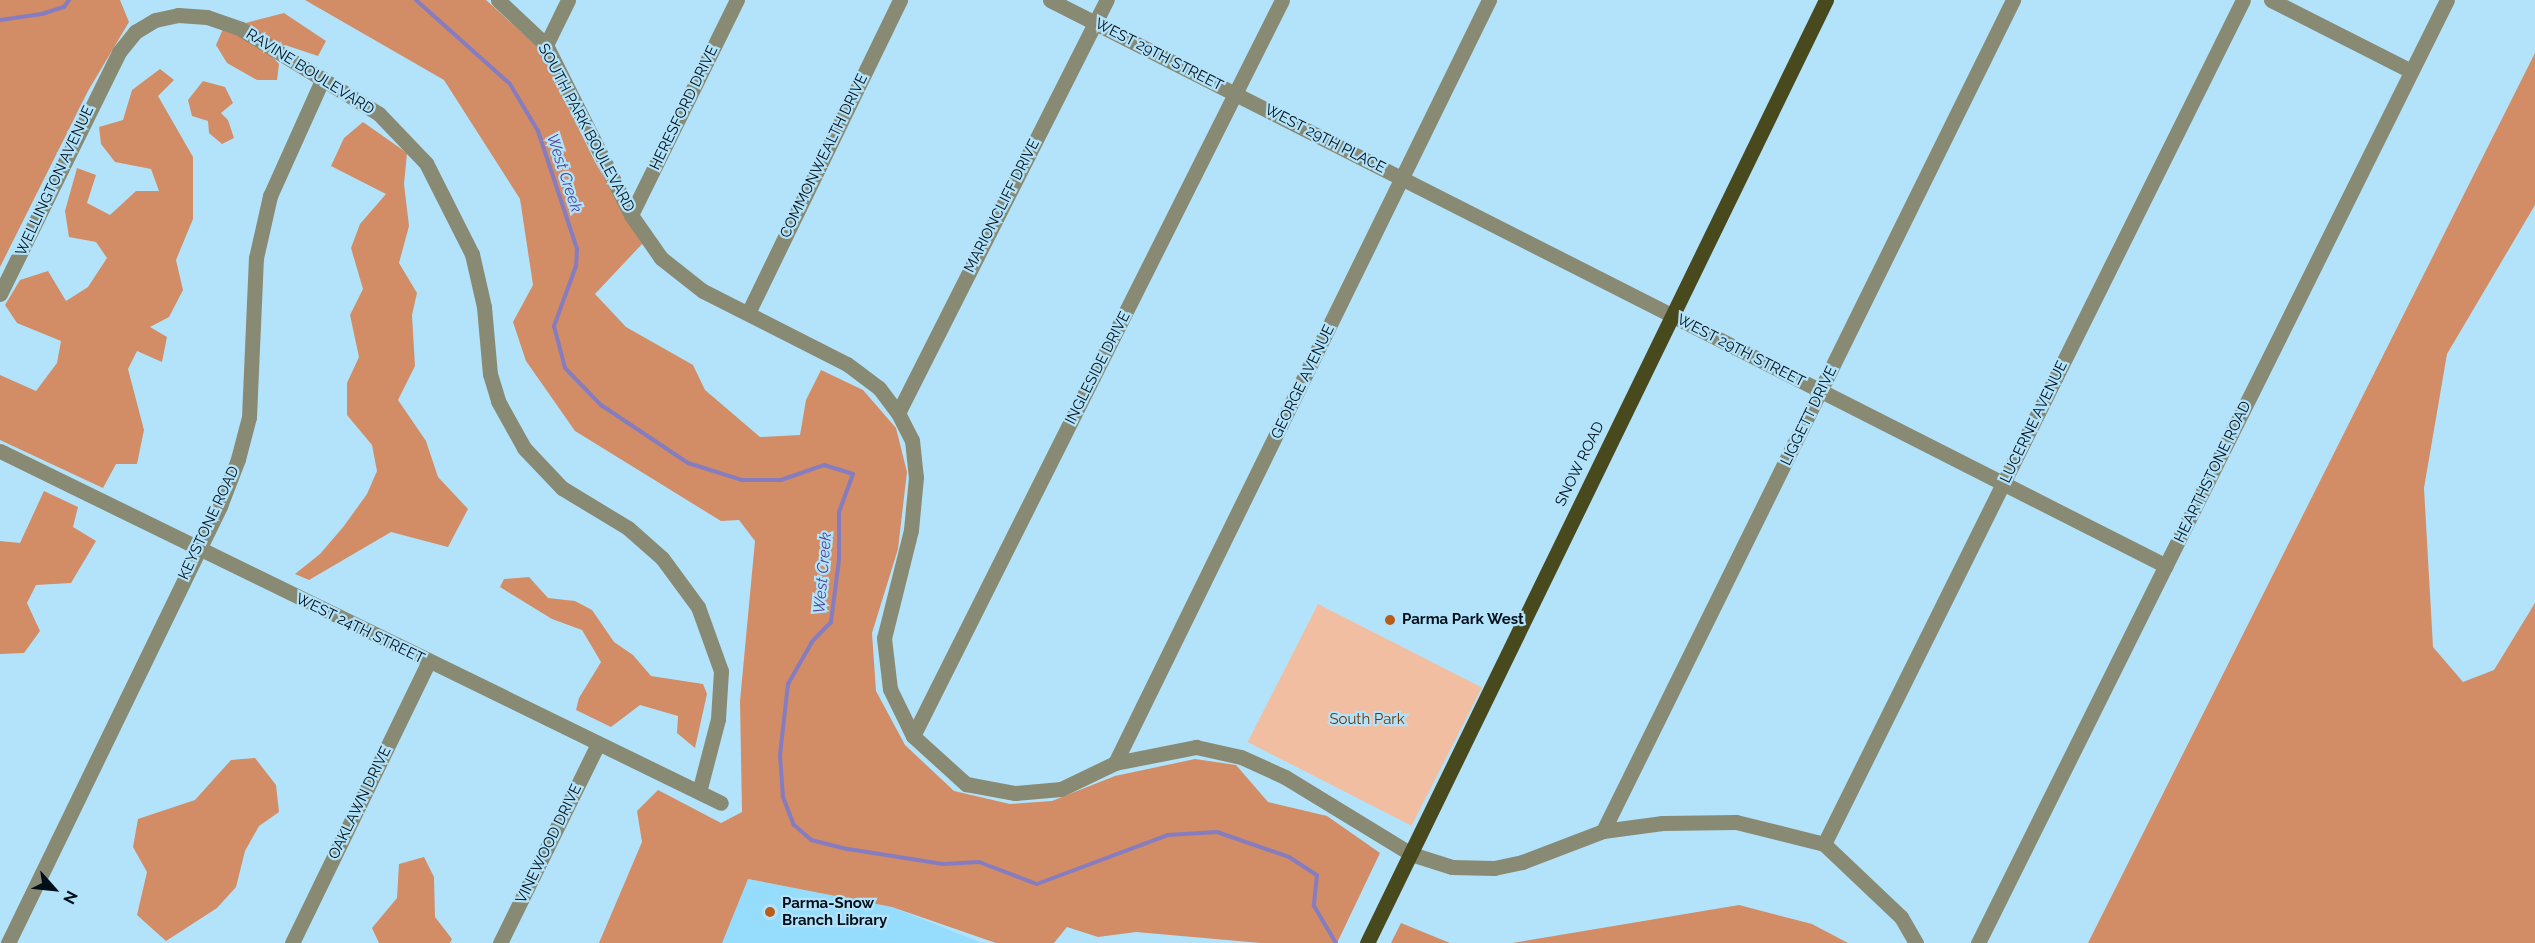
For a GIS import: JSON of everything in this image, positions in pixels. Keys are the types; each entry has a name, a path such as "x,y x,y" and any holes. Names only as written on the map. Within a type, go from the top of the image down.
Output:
{"main road":[{"name":"SNOW ROAD","path":"1367,943 1826,0"}],"street":[{"name":"SOUTH PARK BOULEVARD","path":"498,0 546,45 631,215 661,258 703,291 748,311 847,364 879,388 898,413 912,440 916,477 911,530 884,638 890,689 914,736 966,784 1015,793 1061,789 1115,763 1196,747 1241,757 1285,777 1411,854 1452,867 1494,868 1546,854 1603,831 1662,823 1736,822 1824,844 1901,917 1917,943"},
{"path":"546,45 568,0"},
{"name":"HERESFORD DRIVE","path":"631,215 737,0"},
{"name":"COMMONWEALTH DRIVE","path":"748,311 900,0"},
{"name":"WEST 29TH STREET","path":"1050,0 1236,94"},
{"name":"MARIONCLIFF DRIVE","path":"898,413 1107,0"},
{"name":"INGLESIDE DRIVE","path":"914,736 1282,0"},
{"name":"GEORGE AVENUE","path":"1115,763 1408,181 1489,0"},
{"name":"LIGGETT DRIVE","path":"1603,831 2013,0"},
{"name":"LUCERNE AVENUE","path":"1824,844 2243,0"},
{"path":"2271,0 2411,71"},
{"name":"HEARTHSTONE ROAD","path":"1978,943 2446,0"},
{"name":"RAVINE BOULEVARD","path":"93,99 135,32 156,20 178,15 207,17 241,29 379,114 426,163 472,254 484,307 492,383 498,401 524,448 562,488 628,528 663,558 698,607 722,671 718,719 699,792"},
{"name":"KEYSTONE ROAD","path":"8,943 198,549 238,459 249,417 256,258 270,196 286,154 323,78"},
{"name":"WEST 29TH PLACE","path":"1236,94 1408,181"},
{"name":"WELLINGTON AVENUE","path":"0,294 72,151 93,99"},
{"name":"WEST 29TH STREET","path":"1408,181 2166,566"},
{"name":"WEST 24TH STREET","path":"0,452 428,663 722,803"},
{"name":"OAKLAWN DRIVE","path":"292,943 428,663"},
{"name":"VINEWOOD DRIVE","path":"500,943 598,744"}],"shaded area":[{"path":"0,0 120,0 129,22 88,91 0,267"},
{"path":"305,0 486,0 540,49 595,162 643,243 595,294 626,327 693,365 705,390 760,437 800,435 806,400 821,370 863,390 896,428 907,472 898,549 872,633 876,691 905,745 954,791 1010,804 1052,801 1115,776 1195,759 1236,765 1268,802 1327,816 1380,853 1337,943 1261,943 1136,932 1098,937 1067,927 1054,943 996,943 892,907 748,879 722,943 599,943 642,842 637,811 658,790 721,823 742,812 740,701 755,541 739,520 721,521 575,431 526,361 513,322 533,285 520,199 444,80"},
{"path":"284,13 326,41 318,56 285,45 268,52 279,64 277,80 257,80 227,63 216,45 223,29"},
{"path":"2535,53 2535,205 2447,354 2424,488 2433,647 2463,682 2494,670 2535,603 2535,943 2088,943"},
{"path":"160,69 174,80 158,96 193,157 193,219 176,260 183,290 169,317 150,327 167,337 162,362 137,351 128,369 144,430 137,464 116,464 103,488 0,440 0,375 36,391 57,363 61,341 17,323 5,305 20,280 48,271 66,301 88,287 107,258 96,242 69,237 65,211 77,168 96,175 87,203 110,215 136,191 159,191 151,169 115,162 101,144 99,127 123,120 132,90"},
{"path":"203,81 225,87 233,103 221,113 228,120 234,138 222,144 209,133 208,121 192,116 188,100"},
{"path":"363,122 407,153 404,184 409,226 399,263 417,293 412,315 415,366 398,400 426,441 438,477 468,509 448,547 391,532 309,580 295,574 320,554 344,526 367,494 377,471 372,445 347,415 347,383 359,357 350,315 363,289 351,248 360,224 386,194 331,166 344,138"},
{"path":"44,491 78,507 73,527 96,541 71,583 36,585 27,603 40,631 24,653 0,654 0,541 20,543"},
{"path":"529,577 548,598 575,601 592,610 614,642 633,655 651,676 703,684 707,694 695,748 677,733 678,716 640,705 611,727 576,710 579,698 601,662 582,630 552,619 500,587 504,579"},
{"path":"255,758 276,785 279,812 259,826 245,851 236,887 217,908 166,941 137,915 147,872 133,847 138,819 195,800 231,760"},
{"path":"424,857 434,877 435,917 452,939 450,943 379,943 372,928 397,898 399,864"},
{"path":"747,879 892,907 982,943 717,943"},
{"path":"1739,905 1812,924 1848,943 1512,943"},
{"path":"1401,923 1450,943 1391,943"}],"green space":[{"name":"South Park","path":"1318,604 1482,688 1412,826 1248,742"}],"waterway":[{"name":"West Creek","path":"0,20 42,14 64,7 69,0"},
{"name":"West Creek","path":"416,0 510,84 538,131 577,249 576,266 554,326 565,368 601,405 688,463 742,480 781,480 824,465 853,474 839,512 839,560 831,622 812,642 788,684 780,755 783,797 794,825 811,840 848,849 943,864 979,862 1037,884 1168,835 1217,832 1289,857 1317,875 1314,906 1336,943"}],"place":[{"name":"Parma Park West","path":"1390,620"},
{"name":"Parma-Snow Branch Library","path":"770,912"}]}
